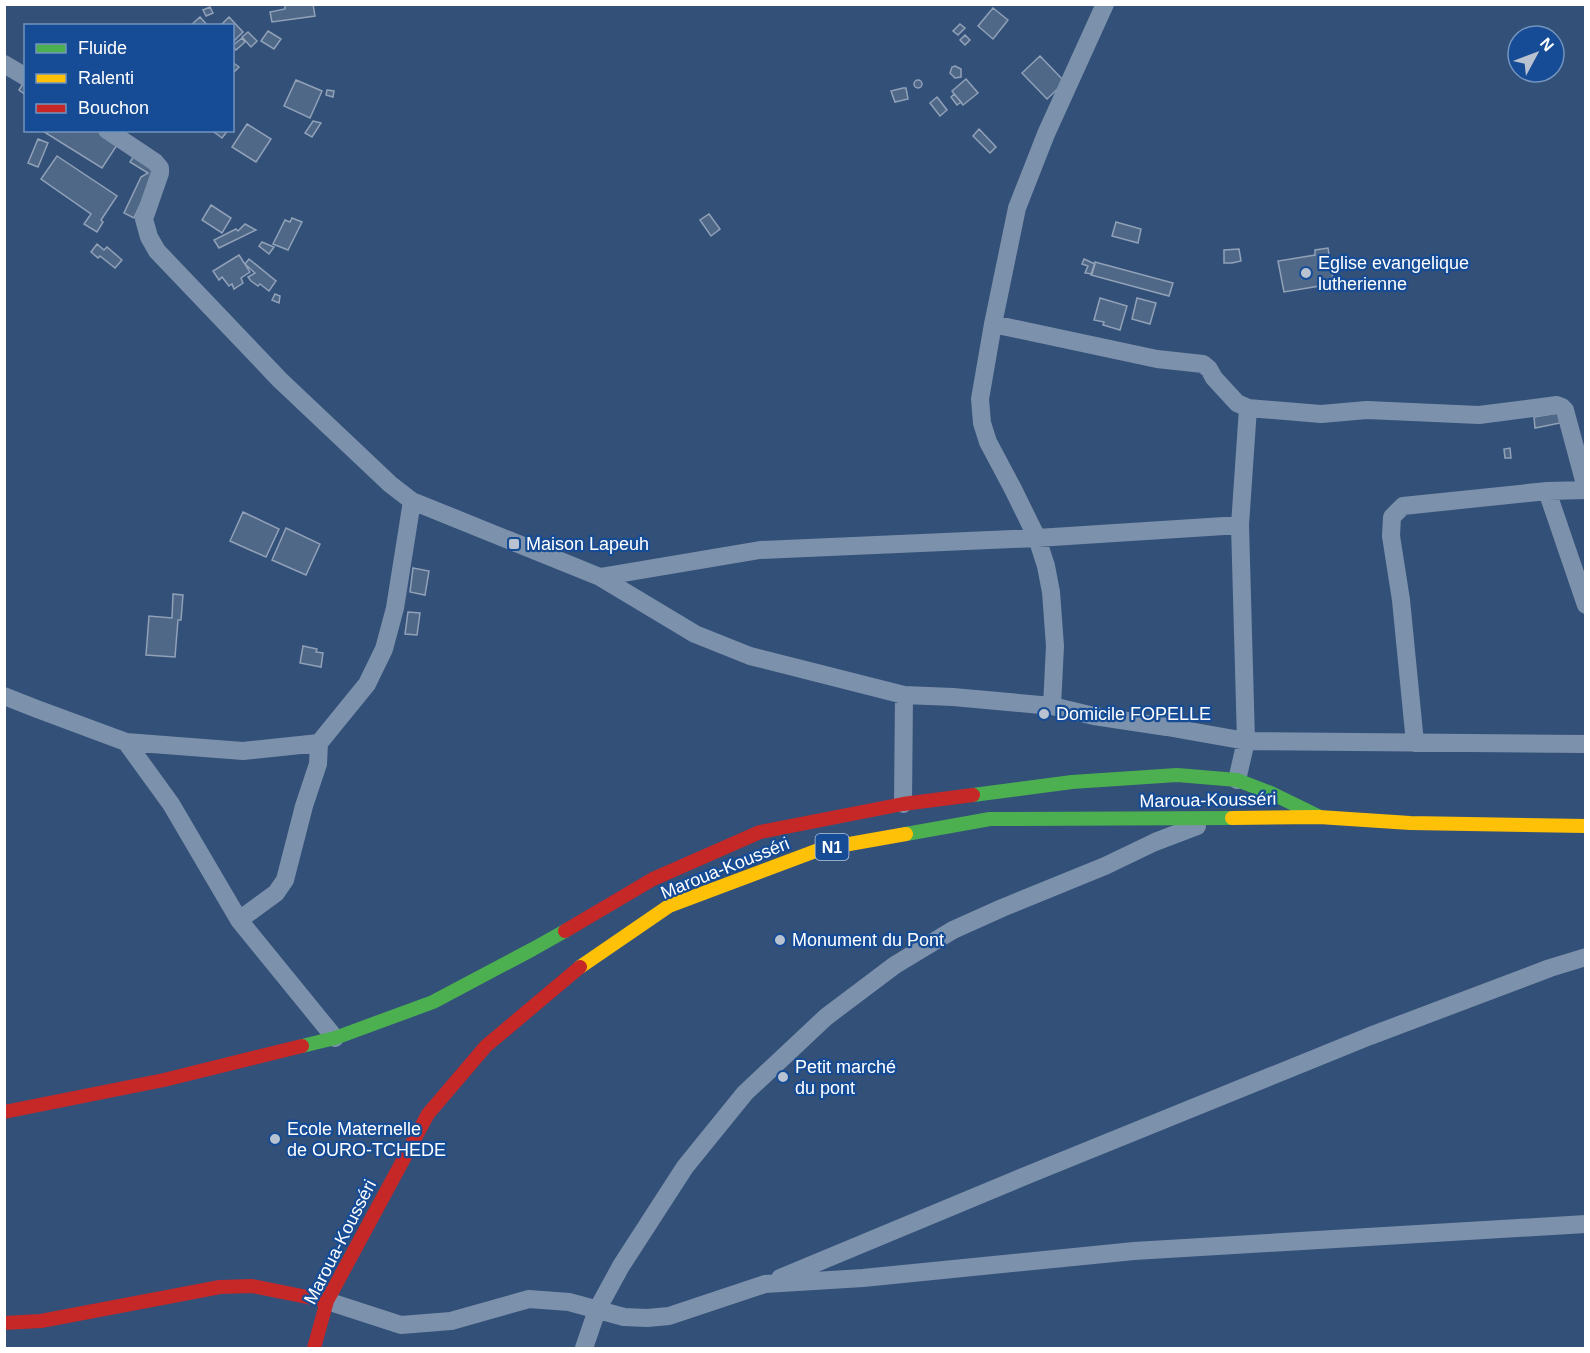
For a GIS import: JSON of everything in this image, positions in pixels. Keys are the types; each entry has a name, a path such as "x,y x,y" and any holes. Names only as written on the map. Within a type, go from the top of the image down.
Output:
{"main road":[{"path":"4,1112 164,1080 335,1038 433,1002 533,949 653,879 760,832 903,804 1072,782 1177,775 1237,780 1319,817"},
{"name":"Maroua-Kousséri","path":"314,1348 327,1301 428,1114 486,1046 582,965 669,906 821,849 990,819 1319,817 1410,822 1586,826"},
{"path":"4,1323 41,1321 220,1287 252,1286 327,1301"}],"street":[{"path":"1052,706 1055,646 1053,606 1046,566 1036,538 988,442 982,423 980,399 1017,208 1046,134 1105,4"},
{"path":"4,64 24,76"},
{"path":"110,132 155,162 160,168 144,219 149,237 157,251 280,380 390,484 412,501 600,577 695,634 750,656 904,695 1052,706 1094,716 1246,741 1586,744"},
{"path":"993,324 1158,359 1203,364 1236,403 1248,408 1321,414 1367,410 1479,415 1557,405 1562,407 1565,410 1586,489 1403,506 1392,517 1391,536 1401,600 1415,743"},
{"path":"1237,780 1246,741 1239,525 1248,408"},
{"path":"1547,491 1586,605"},
{"path":"239,920 276,893 285,880 304,806 318,764 320,743 367,684 384,649 395,608 412,501"},
{"path":"600,577 760,550 1036,538 1239,525"},
{"path":"903,804 904,695"},
{"path":"4,696 126,742 243,751 320,743"},
{"path":"126,742 171,804 239,920 335,1038"},
{"path":"584,1348 597,1310 621,1266 685,1167 745,1093 826,1017 894,965 953,930 1105,866 1155,842 1216,818"},
{"path":"327,1301 401,1325 451,1321 529,1299 568,1302 624,1317 669,1316 765,1284 1370,1036 1539,972 1586,957"},
{"path":"765,1284 863,1278 1134,1251 1586,1224"}],"building":[{"path":"285,4 313,4 315,16 272,22 270,12 285,9"},
{"path":"210,7 213,13 206,16 203,10"},
{"path":"993,8 1008,20 993,39 978,26"},
{"path":"200,17 206,24 192,24"},
{"path":"229,17 243,32 234,41 234,24 222,24"},
{"path":"960,24 965,28 958,35 953,31"},
{"path":"268,31 281,39 274,49 261,41"},
{"path":"248,32 257,41 251,47 242,37"},
{"path":"965,35 970,40 965,45 960,40"},
{"path":"242,38 245,42 236,50 234,44"},
{"path":"1040,56 1065,82 1047,99 1022,73"},
{"path":"952,67 961,69 961,77 955,78 950,73"},
{"path":"966,79 978,93 963,105 952,91"},
{"path":"296,80 322,91 310,118 284,106"},
{"path":"918,80 922,84 918,88 914,84"},
{"path":"24,82 24,94 19,90"},
{"path":"906,88 908,99 895,102 891,91"},
{"path":"327,90 334,91 333,97 326,95"},
{"path":"954,94 961,102 957,105 951,97"},
{"path":"937,97 947,110 940,116 930,103"},
{"path":"313,121 321,123 312,137 305,133"},
{"path":"247,124 271,139 256,162 232,147"},
{"path":"979,129 996,147 990,153 973,136"},
{"path":"44,132 103,132 119,142 102,168"},
{"path":"214,132 226,133 222,138"},
{"path":"38,139 48,143 38,167 28,163"},
{"path":"135,154 157,169 134,218 124,213 141,177 148,173 130,162"},
{"path":"57,156 117,196 101,220 103,222 97,232 84,224 91,214 41,179"},
{"path":"211,205 231,218 222,233 202,220"},
{"path":"709,214 720,229 711,236 700,220"},
{"path":"292,218 302,222 288,250 273,244 285,220 290,222"},
{"path":"1116,222 1141,229 1138,243 1112,236"},
{"path":"245,224 256,230 219,248 214,240 236,229 238,231"},
{"path":"262,242 274,247 269,254 259,246"},
{"path":"97,244 104,250 107,247 122,260 115,268 91,252"},
{"name":"Eglise evangelique lutherienne","path":"1328,248 1334,286 1284,292 1278,261 1315,255 1315,250"},
{"path":"1239,249 1241,261 1224,263 1224,250"},
{"path":"239,255 250,272 241,278 243,283 234,289 232,284 229,286 222,277 219,280 213,271"},
{"path":"249,259 276,281 269,291 260,284 258,286 248,277 255,273 245,264"},
{"path":"1084,259 1095,264 1092,274 1085,273 1088,266 1082,264"},
{"path":"1095,262 1173,283 1169,296 1091,275"},
{"path":"275,294 280,296 279,303 272,300"},
{"path":"1100,298 1127,306 1120,330 1094,320"},
{"path":"1137,298 1156,303 1150,324 1132,319"},
{"path":"1558,413 1560,423 1535,428 1534,417"},
{"path":"1510,448 1511,458 1505,458 1504,449"},
{"path":"243,512 279,529 266,557 230,541"},
{"path":"286,528 320,544 306,575 272,560"},
{"path":"413,568 429,571 425,595 410,592"},
{"path":"173,594 183,595 175,657 146,655 149,616 172,618"},
{"path":"408,612 420,613 417,635 405,634"},
{"path":"303,646 323,653 321,667 300,663"}],"traffic: fast":[{"path":"973,795 1072,782 1177,775 1237,780 1271,793 1318,816"},
{"path":"906,834 990,819 1232,818"},
{"path":"302,1046 335,1038 433,1002 565,931"}],"traffic: slow":[{"path":"1232,818 1319,817 1410,823 1586,826"},
{"path":"580,967 669,906 821,849 906,834"}],"traffic: jam":[{"path":"565,931 653,879 760,832 903,804 973,795"},
{"path":"314,1348 327,1301 428,1114 486,1046 580,967"},
{"path":"4,1112 164,1080 302,1046"},
{"path":"4,1323 41,1321 220,1287 252,1286 327,1301"}],"place":[{"name":"Eglise evangelique lutherienne","path":"1306,273"},
{"name":"Maison Lapeuh","path":"514,544"},
{"name":"Domicile FOPELLE","path":"1044,714"},
{"name":"Monument du Pont","path":"780,940"},
{"name":"Petit marché du pont","path":"783,1077"},
{"name":"Ecole Maternelle de OURO-TCHEDE","path":"275,1139"}]}
